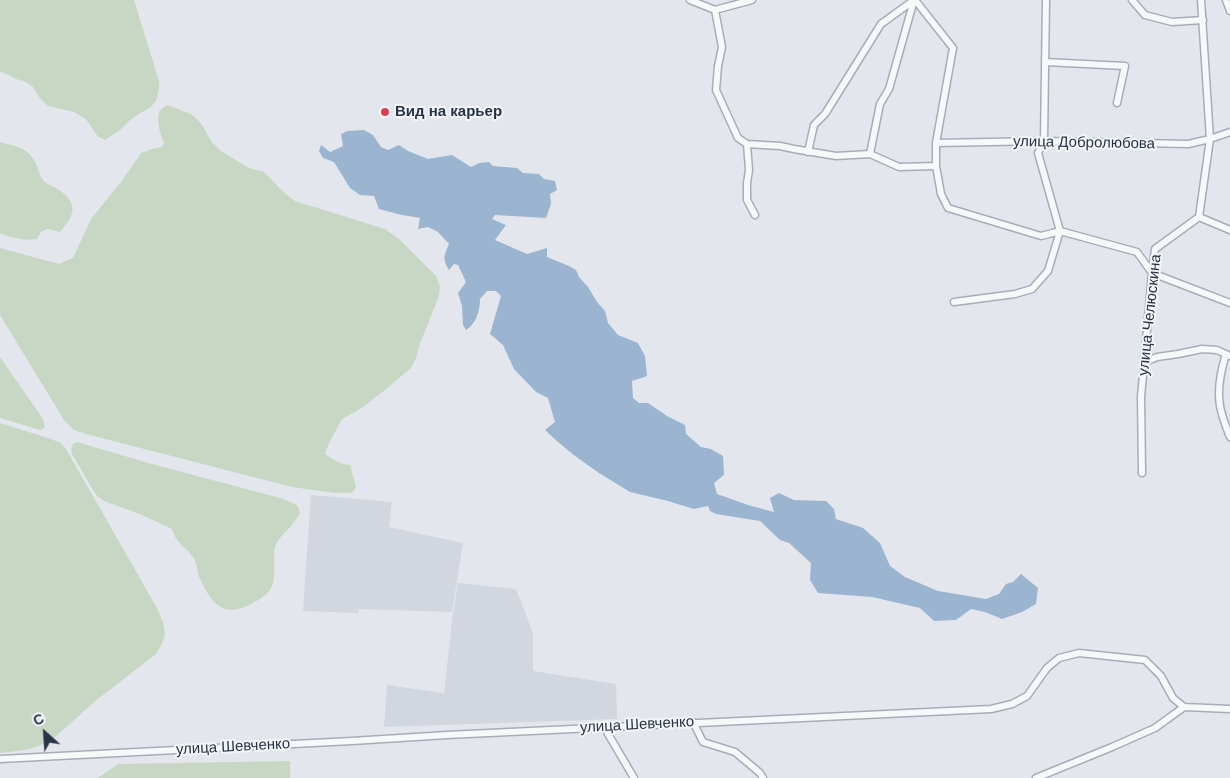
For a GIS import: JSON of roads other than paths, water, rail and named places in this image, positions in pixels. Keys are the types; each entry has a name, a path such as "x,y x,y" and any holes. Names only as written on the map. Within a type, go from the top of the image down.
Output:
{"street":[{"path":"690,0 715,10 752,0"},
{"path":"808,152 814,126 825,114 881,24 914,0"},
{"path":"914,0 953,48 936,143 936,166 941,194 948,208 1041,236 1060,231 1137,252 1152,273 1230,303"},
{"path":"870,154 880,104 889,89 914,0"},
{"path":"954,302 1015,294 1032,289 1048,271 1060,231 1038,153 1044,141 1046,0"},
{"path":"1132,0 1145,15 1172,22 1203,20"},
{"path":"1201,0 1210,139 1199,217 1230,230"},
{"path":"1226,0 1230,11"},
{"path":"715,10 722,47 716,90 738,138 747,144 780,146 836,156 870,154 899,167 936,166"},
{"path":"1045,62 1125,66 1117,103"},
{"name":"улица Добролюбова","path":"936,143 1044,141 1188,144 1230,132"},
{"path":"747,144 749,170 747,200 755,215"},
{"name":"улица Челюскина","path":"1142,473 1141,397 1152,273 1156,249 1199,217"},
{"path":"1145,362 1157,357 1202,349 1217,350 1228,355 1221,372 1219,390 1220,404 1230,437"},
{"name":"улица Шевченко","path":"0,758 352,741 447,734 991,709 1012,704 1027,696 1047,668 1059,658 1079,653 1145,660 1161,676 1173,698 1184,708"},
{"path":"1036,778 1155,728 1184,708 1230,709"},
{"path":"693,722 703,742 736,752 760,773 763,778"},
{"path":"604,727 634,778"}],"water":[{"path":"364,130 373,135 381,147 388,150 399,145 428,159 452,155 471,167 479,163 489,162 493,166 517,168 523,173 539,174 544,179 555,181 557,190 550,194 551,204 546,218 495,215 492,219 506,225 495,240 527,254 547,248 547,257 576,270 579,277 605,311 608,323 618,335 638,343 645,356 647,376 632,381 633,398 639,403 648,403 685,425 686,434 701,447 711,449 723,456 724,475 714,483 717,494 774,512 770,498 779,493 794,500 826,501 834,509 836,519 863,528 880,543 890,566 905,577 938,591 986,599 999,594 1006,584 1013,582 1021,574 1038,588 1036,604 1022,612 1002,619 971,609 956,620 934,621 920,608 872,597 818,593 810,580 811,563 789,543 780,540 760,521 716,514 710,511 708,506 694,509 630,492 599,473 575,456 545,430 555,422 548,398 536,392 514,369 503,345 490,334 501,296 496,291 487,291 480,299 475,321 466,330 463,325 462,306 458,293 466,282 458,265 454,264 449,270 445,263 444,257 449,244 438,232 428,227 418,229 420,218 379,209 374,196 360,195 350,188 334,162 323,158 319,151 321,145 330,152 343,146 341,134 347,131"}],"place":[{"name":"Вид на карьер","path":"385,112"}]}
